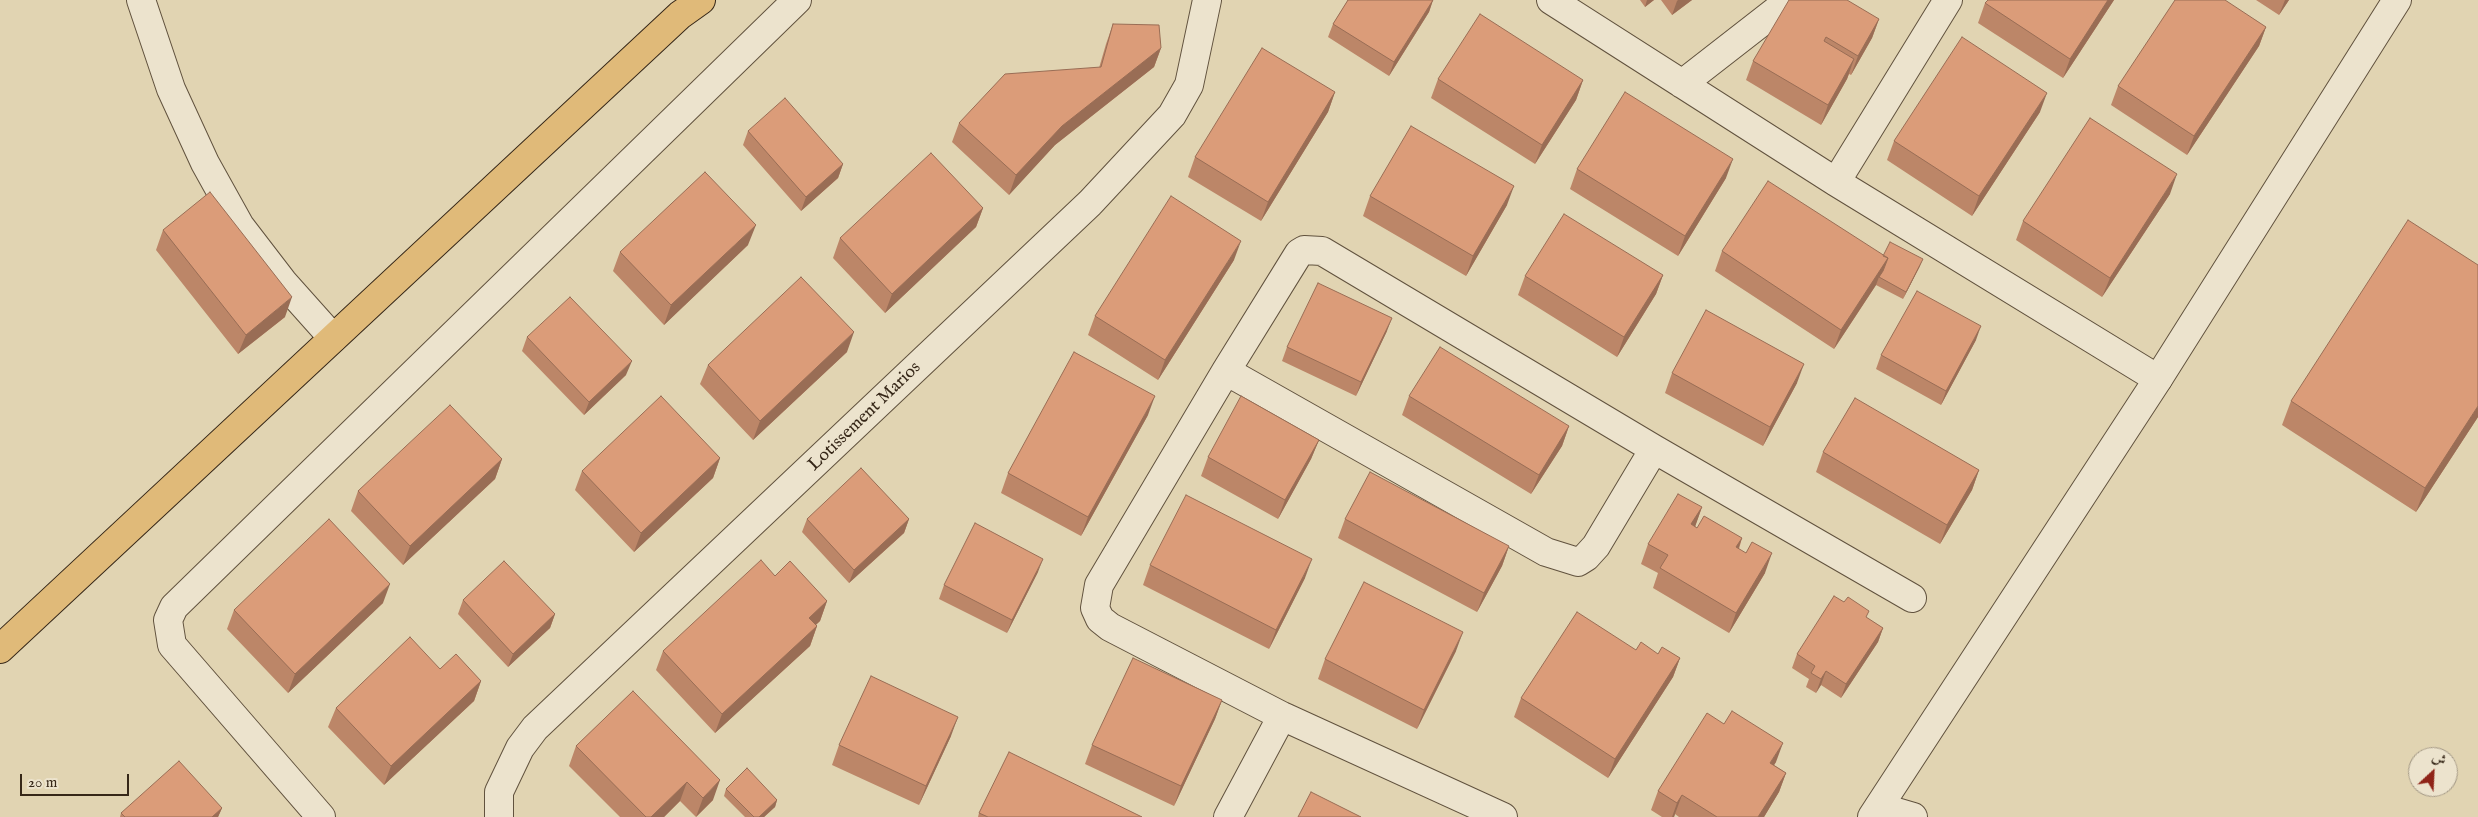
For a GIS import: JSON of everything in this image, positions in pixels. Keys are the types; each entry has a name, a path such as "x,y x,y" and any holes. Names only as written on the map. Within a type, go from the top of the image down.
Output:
{"main road":[{"path":"0,649 680,15 701,0"}],"street":[{"path":"141,0 171,90 205,163 240,226 283,282 333,338"},
{"path":"321,817 172,645 168,620 174,607 183,596 797,0"},
{"name":"Lotissement Marios","path":"499,817 499,792 520,748 535,728 1090,203 1172,115 1189,85 1207,0"},
{"path":"1551,0 1836,182 2158,379"},
{"path":"1682,84 1790,0"},
{"path":"1836,182 1948,0"},
{"path":"1914,817 1876,812 2158,379 2397,0"},
{"path":"1503,817 1282,716 1110,627 1100,619 1095,608 1098,584 1226,371 1299,253 1304,250 1316,249 1322,251 1654,449 1912,598"},
{"path":"1226,371 1546,552 1578,562 1586,557 1596,546 1654,449"},
{"path":"1228,817 1282,716"}],"building":[{"path":"1348,0 1433,0 1394,62 1333,24"},
{"path":"1789,0 1847,0 1879,19 1858,56 1826,37 1824,41 1854,59 1828,105 1753,61"},
{"path":"1988,0 2108,0 2070,59 1985,3"},
{"path":"2175,0 2225,0 2266,27 2194,136 2118,86"},
{"path":"1480,14 1583,80 1542,145 1438,79"},
{"path":"1113,24 1159,25 1161,48 1062,126 1016,175 959,123 1005,74 1101,67"},
{"path":"1962,37 2047,93 1979,196 1894,141"},
{"path":"1262,48 1335,92 1268,202 1195,157"},
{"path":"1625,92 1733,159 1685,236 1577,169"},
{"path":"785,98 843,164 806,197 748,131"},
{"path":"2090,118 2177,174 2110,278 2023,221"},
{"path":"1411,126 1514,186 1473,256 1370,196"},
{"path":"931,153 983,208 892,294 840,238"},
{"path":"705,172 756,225 671,305 620,252"},
{"path":"1768,181 1888,258 1841,330 1722,251"},
{"path":"210,192 292,297 246,335 163,230"},
{"path":"1171,196 1241,241 1165,360 1095,316"},
{"path":"1564,214 1663,275 1624,337 1525,276"},
{"path":"2408,220 2478,265 2478,406 2425,488 2291,401"},
{"path":"1890,242 1923,259 1906,292 1879,277 1888,258 1883,256"},
{"path":"801,277 854,332 760,421 708,365"},
{"path":"1318,283 1392,318 1361,382 1287,347"},
{"path":"1917,291 1981,326 1946,391 1881,355"},
{"path":"570,297 632,361 589,402 527,337"},
{"path":"1706,310 1804,364 1770,427 1672,373"},
{"path":"1440,347 1569,426 1539,475 1409,396"},
{"path":"1074,352 1155,396 1088,517 1008,473"},
{"path":"661,396 720,458 641,533 582,471"},
{"path":"1241,396 1319,440 1285,500 1208,457"},
{"path":"1855,398 1979,470 1947,525 1823,452"},
{"path":"450,405 502,459 410,546 358,491"},
{"path":"861,468 909,519 854,570 807,519"},
{"path":"1370,472 1509,546 1484,593 1345,519"},
{"path":"1678,494 1702,507 1691,524 1697,528 1704,516 1742,538 1736,547 1746,553 1752,542 1772,553 1736,613 1660,568 1668,555 1648,544"},
{"path":"1186,495 1312,559 1276,630 1150,565"},
{"path":"329,519 390,584 295,674 234,610"},
{"path":"975,523 1043,559 1012,620 944,585"},
{"path":"761,560 775,576 790,561 827,601 809,618 817,626 722,714 663,651"},
{"path":"504,561 555,614 513,654 463,600"},
{"path":"1364,582 1463,632 1424,710 1325,659"},
{"path":"1834,596 1844,602 1848,597 1869,611 1866,617 1883,628 1846,684 1826,671 1821,679 1811,673 1815,666 1797,654"},
{"path":"1577,612 1636,650 1641,642 1658,654 1662,647 1680,658 1615,759 1521,698"},
{"path":"410,637 440,669 456,654 481,681 391,766 336,708"},
{"path":"1133,658 1222,700 1181,786 1092,745"},
{"path":"871,676 958,717 926,786 839,745"},
{"path":"633,691 720,780 703,798 687,782 651,817 646,817 576,746"},
{"path":"1732,711 1783,743 1770,763 1786,773 1758,817 1717,817 1682,795 1677,803 1658,791 1707,713 1724,724"},
{"path":"1009,752 1142,817 988,817 979,813"},
{"path":"179,761 222,808 212,817 125,817 121,813"},
{"path":"747,768 777,800 759,817 754,817 726,789"},
{"path":"1311,792 1361,817 1298,817"}]}
